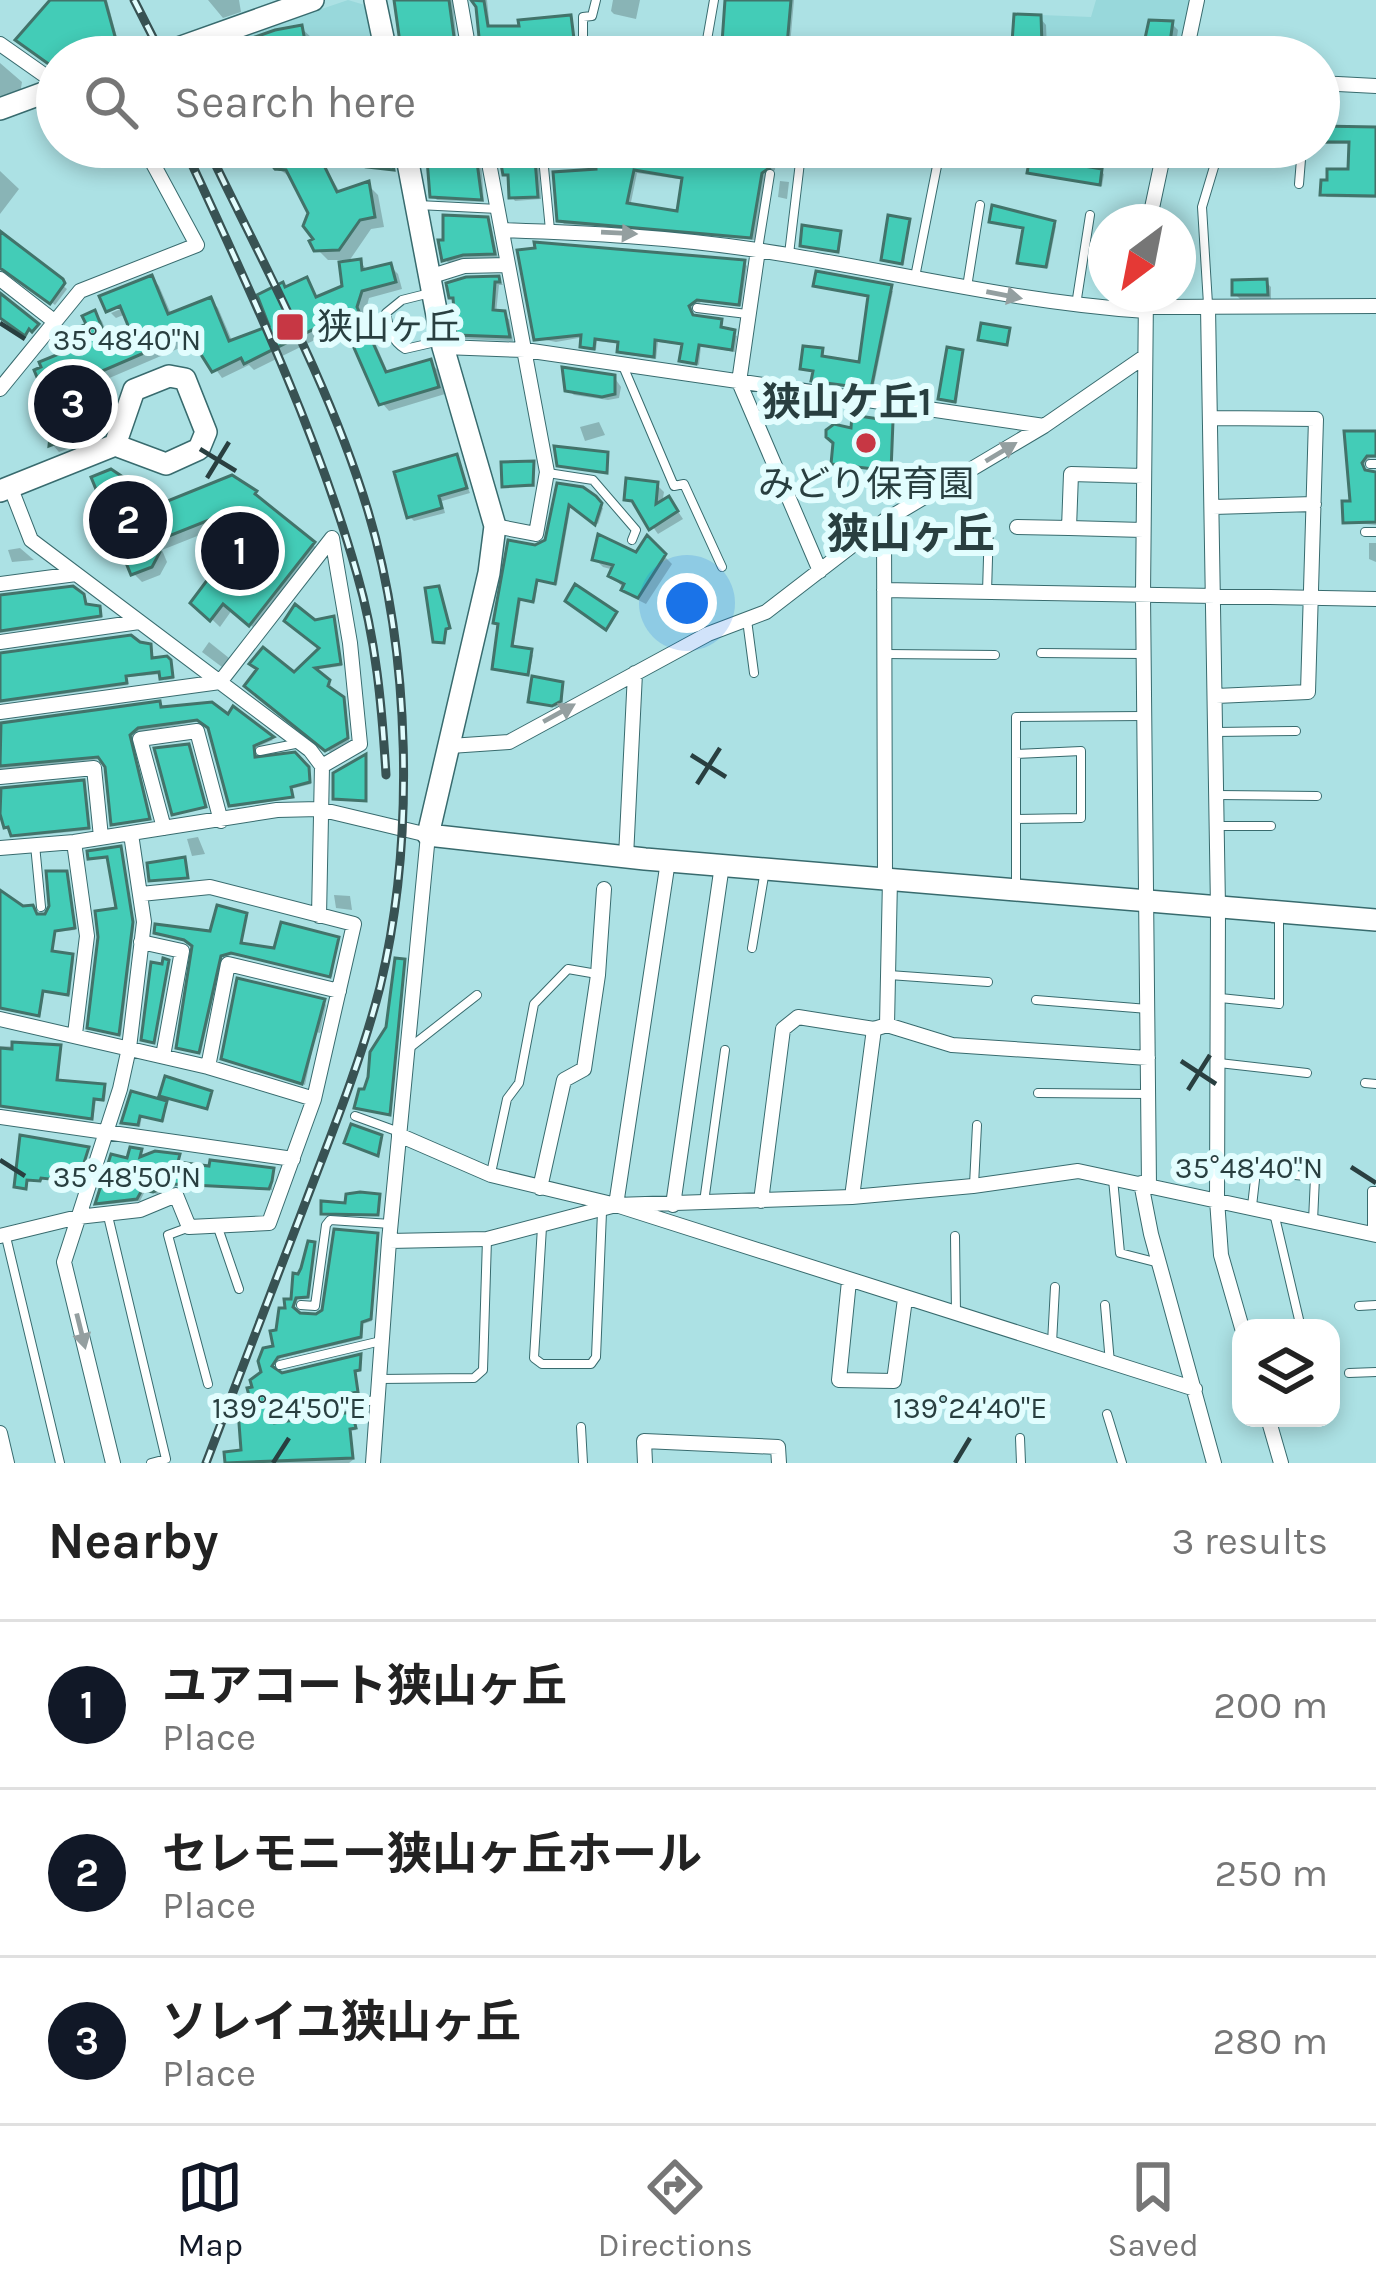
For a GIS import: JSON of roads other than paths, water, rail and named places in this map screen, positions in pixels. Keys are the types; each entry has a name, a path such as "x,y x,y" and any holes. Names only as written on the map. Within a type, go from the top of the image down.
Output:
{"street":[{"path":"212,36 313,0"},
{"path":"375,0 383,36"},
{"path":"460,0 466,36"},
{"path":"1189,36 1197,0"},
{"path":"0,44 36,71"},
{"path":"1340,84 1376,86"},
{"path":"0,109 36,94"},
{"path":"0,389 80,291 197,245 155,168"},
{"path":"373,1462 428,835 489,573 495,526 442,344 409,168"},
{"path":"490,168 547,472 536,534 495,526"},
{"path":"1153,204 1161,168"},
{"path":"502,230 628,232 1088,306"},
{"path":"758,250 739,382 820,571"},
{"path":"431,285 464,266 508,265"},
{"path":"0,279 54,321"},
{"path":"1196,306 1376,306"},
{"path":"1208,307 1217,795 1217,1200 1221,1256 1239,1319"},
{"path":"1146,312 1145,1184 1159,1263 1214,1463"},
{"path":"442,344 525,350 1044,426"},
{"path":"450,746 509,742 708,634 766,612 884,521 1044,426 1144,357"},
{"path":"115,445 134,390 169,376 184,379 206,432 199,449 166,464 115,445 5,488 31,540 300,743 322,766 320,916"},
{"path":"1212,418 1316,419 1309,692 1216,696"},
{"path":"1069,528 1071,474 1143,476"},
{"path":"1213,507 1314,504"},
{"path":"852,1197 888,975 884,521"},
{"path":"1017,527 1143,530"},
{"path":"0,712 220,682 332,538 350,643 360,744 322,766"},
{"path":"0,584 76,574"},
{"path":"884,590 1376,599"},
{"path":"0,642 139,622"},
{"path":"626,856 635,673"},
{"path":"164,829 140,739 197,730 221,820"},
{"path":"0,778 94,768 101,837"},
{"path":"1,845 74,842 277,810 319,809 428,835 668,861 1376,920"},
{"path":"113,1463 64,1262 129,1048 141,942 141,894 131,834"},
{"path":"74,842 87,936 75,1034"},
{"path":"609,1208 668,861"},
{"path":"673,1205 722,866"},
{"path":"3,1236 78,1217 140,1210 176,1195 189,1227 269,1222 314,1099 354,924 210,887 141,894"},
{"path":"540,1188 564,1080 584,1069 604,889"},
{"path":"141,942 182,951 164,1056"},
{"path":"208,1067 228,964 339,991"},
{"path":"761,1201 783,1029 797,1017 881,1027 952,1045 1148,1058"},
{"path":"0,1018 208,1067 314,1099"},
{"path":"0,1117 293,1159"},
{"path":"399,1133 491,1174 1195,1389"},
{"path":"389,1241 487,1239 609,1208 852,1197 1078,1171 1374,1235"},
{"path":"850,1281 839,1380 894,1381 905,1299"},
{"path":"1271,1427 1281,1463"},
{"path":"0,1433 7,1463"},
{"path":"645,1463 644,1441 778,1447 778,1463"}],"lane":[{"path":"584,36 583,17 592,16 596,0"},
{"path":"708,36 714,0"},
{"path":"544,168 550,231"},
{"path":"789,256 799,168"},
{"path":"914,279 937,168"},
{"path":"1208,307 1202,206 1214,168"},
{"path":"1299,184 1300,168"},
{"path":"758,250 770,174"},
{"path":"416,205 498,209"},
{"path":"967,289 980,205"},
{"path":"1076,306 1088,228"},
{"path":"431,285 386,313 395,343 405,349 442,344"},
{"path":"697,308 748,314"},
{"path":"622,364 674,487 684,484 722,567"},
{"path":"547,472 592,480 636,530 632,540"},
{"path":"987,592 989,525"},
{"path":"1365,532 1376,532"},
{"path":"747,619 754,673"},
{"path":"1041,653 1144,655"},
{"path":"884,654 995,656"},
{"path":"1016,890 1016,717 1145,716"},
{"path":"1216,732 1296,731"},
{"path":"260,751 300,743"},
{"path":"1016,754 1081,751 1082,818 1016,819"},
{"path":"1217,795 1318,796"},
{"path":"1217,826 1270,826"},
{"path":"35,844 41,907"},
{"path":"752,948 765,869"},
{"path":"1218,998 1279,1004 1279,911"},
{"path":"491,1174 507,1099 519,1083 534,1004 568,968 598,974"},
{"path":"888,975 988,982"},
{"path":"406,1050 477,995"},
{"path":"1036,1000 1148,1009"},
{"path":"704,1204 725,1050"},
{"path":"1218,1063 1307,1073"},
{"path":"1365,1083 1376,1084"},
{"path":"1038,1093 1148,1094"},
{"path":"355,1116 399,1133"},
{"path":"974,1186 977,1125"},
{"path":"1252,1208 1256,1171 1315,1177 1313,1221"},
{"path":"1113,1178 1120,1253 1159,1263"},
{"path":"1374,1235 1372,1191 1376,1191"},
{"path":"542,1227 534,1358 542,1364 591,1364 596,1357 609,1208"},
{"path":"1274,1213 1299,1319"},
{"path":"108,1216 166,1459 151,1463"},
{"path":"301,1305 316,1306 330,1220 391,1224"},
{"path":"217,1226 239,1289"},
{"path":"189,1227 168,1235 208,1384"},
{"path":"3,1236 60,1463"},
{"path":"955,1236 956,1315"},
{"path":"379,1379 474,1378 483,1370 487,1239"},
{"path":"1052,1345 1054,1287"},
{"path":"1105,1305 1110,1363"},
{"path":"1359,1306 1376,1305"},
{"path":"280,1365 381,1340"},
{"path":"1349,1373 1376,1372"},
{"path":"273,1415 376,1400"},
{"path":"1107,1414 1122,1463"},
{"path":"581,1427 583,1463"},
{"path":"1020,1438 1021,1463"},
{"path":"362,1463 373,1462"}],"railway":[{"path":"134,0 152,36"},
{"path":"193,168 279,358 340,520 373,648 386,775"},
{"path":"206,1463 372,1015 391,931 403,810 400,686 393,625 368,511 315,372 217,168"}],"place":[{"name":"狭山ヶ丘","path":"290,327"},
{"name":"ソレイユ狭山ヶ丘","path":"73,404"},
{"name":"みどり保育園","path":"866,443"},
{"name":"セレモニー狭山ヶ丘ホール","path":"128,520"},
{"name":"ユアコート狭山ヶ丘","path":"240,551"}],"district":[{"name":"狭山ケ丘1","path":"847,402"},
{"name":"狭山ヶ丘","path":"911,534"}]}
